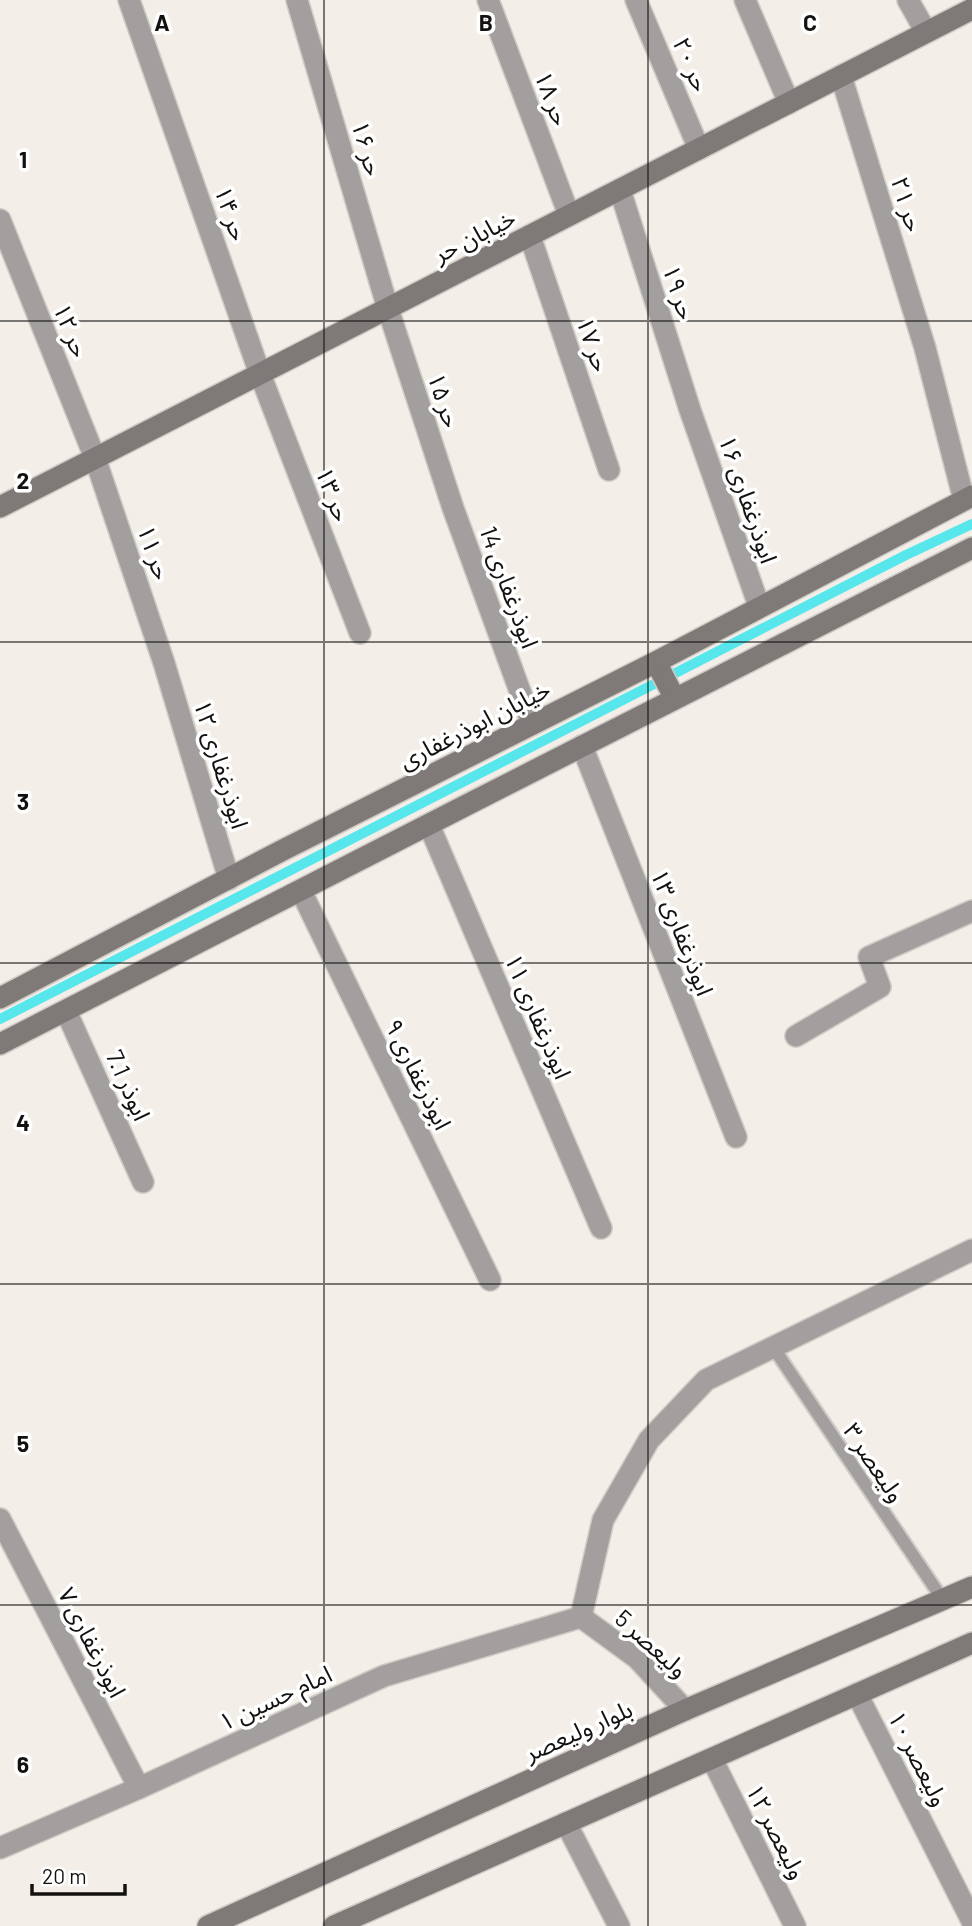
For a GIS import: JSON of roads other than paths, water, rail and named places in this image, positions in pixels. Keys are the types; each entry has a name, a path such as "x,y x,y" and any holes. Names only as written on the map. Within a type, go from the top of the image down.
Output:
{"street":[{"name":"حر ۱۴","path":"130,0 260,374"},
{"name":"حر ۱۸","path":"488,0 569,215"},
{"name":"حر ۲۰","path":"636,0 699,149"},
{"path":"745,0 789,103"},
{"path":"908,0 926,33"},
{"name":"حر ۱۶","path":"298,1 388,309"},
{"name":"خیابان حر","path":"0,507 972,9"},
{"name":"حر ۲۱","path":"841,76 968,498"},
{"name":"حر ۱۹","path":"620,190 690,410"},
{"name":"حر ۱۲","path":"0,220 95,458"},
{"name":"حر ۱۷","path":"530,236 609,470"},
{"name":"حر ۱۵","path":"388,309 453,508"},
{"name":"حر ۱۳","path":"260,374 360,633"},
{"name":"ابوذرغفاری ۱۶","path":"690,410 759,606"},
{"name":"حر ۱۱","path":"95,458 164,663"},
{"name":"خیابان ابوذرغفاری","path":"0,998 532,724 657,664 759,606 968,498"},
{"name":"ابوذرغفاری 14","path":"453,508 532,724"},
{"path":"0,1044 582,746 673,695 972,548"},
{"name":"ابوذرغفاری ۱۲","path":"164,663 229,879"},
{"path":"657,664 673,695"},
{"name":"ابوذرغفاری ۱۳","path":"582,746 736,1137"},
{"name":"ابوذرغفاری ۱۱","path":"429,825 601,1228"},
{"name":"ابوذرغفاری ۹","path":"301,891 491,1280"},
{"path":"796,1036 880,987 869,957 972,911"},
{"name":"ابوذر 7.1","path":"66,1010 144,1182"},
{"path":"582,1617 604,1520 649,1440 706,1380 972,1250"},
{"name":"ابوذرغفاری ۷","path":"0,1519 139,1788"},
{"name":"بلوار ولیعصر","path":"208,1926 685,1710 972,1587"},
{"name":"ولیعصر 5","path":"582,1617 637,1658 685,1710"},
{"name":"امام حسین ۱","path":"0,1848 384,1676 582,1617"},
{"path":"334,1926 972,1643"},
{"name":"ولیعصر ۱۰","path":"857,1694 972,1922"},
{"name":"ولیعصر ۱۲","path":"712,1759 795,1926"},
{"path":"566,1823 620,1926"}],"lane":[{"name":"ولیعصر ۳","path":"773,1347 943,1600"}],"waterway":[{"path":"0,1019 906,555 972,524"}]}
